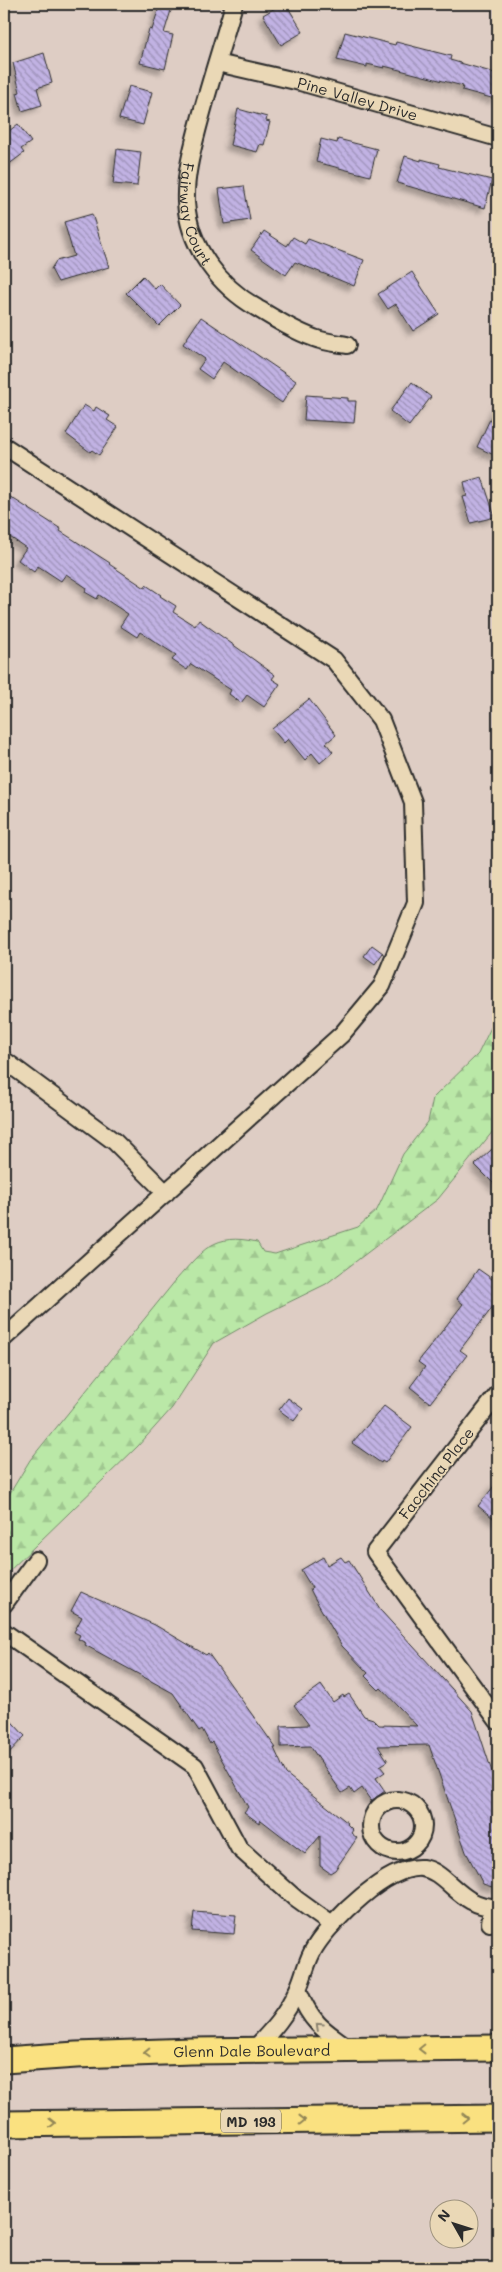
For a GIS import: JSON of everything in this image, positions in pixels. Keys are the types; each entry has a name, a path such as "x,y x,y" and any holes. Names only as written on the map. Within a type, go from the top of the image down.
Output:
{"main road":[{"name":"Glenn Dale Boulevard","path":"4,2060 76,2055 253,2050 353,2051 498,2048"},
{"name":"MD 193","path":"4,2124 498,2118"}],"street":[{"name":"Fairway Court","path":"234,4 200,117 187,177 186,203 190,225 197,243 219,280 250,304 314,339 347,345"},
{"name":"Pine Valley Drive","path":"217,63 300,82 498,138"},
{"path":"4,446 334,660 381,720 413,802 416,903 382,986 342,1034 4,1338"},
{"path":"4,1060 115,1142 166,1192"},
{"name":"Facchina Place","path":"498,1394 375,1552 498,1722"},
{"path":"4,1604 36,1560"},
{"path":"4,1632 195,1766 239,1848 296,1899 332,1925"},
{"path":"404,1851 408,1868"},
{"path":"253,2050 286,2013 298,1990 314,1948 332,1925 375,1886 408,1868 424,1868 436,1874 474,1904 493,1913"},
{"path":"298,1990 306,2011 315,2023 353,2051"}],"green space":[{"path":"498,1013 498,1125 438,1199 326,1284 267,1313 214,1343 172,1408 138,1446 4,1576 4,1503 30,1460 176,1280 202,1252 219,1242 242,1240 257,1242 263,1252 275,1254 358,1227 377,1210 403,1154 428,1122 433,1098 478,1054"}],"building":[{"path":"160,4 173,4 164,33 173,35 165,69 140,63 149,29 152,30"},
{"path":"282,4 286,4 303,32 281,45 263,15"},
{"path":"345,32 395,45 396,42 451,56 450,60 498,74 498,87 495,99 462,90 463,86 384,66 384,68 367,64 367,67 337,60"},
{"path":"44,53 52,83 37,88 42,105 22,111 17,93 20,92 13,63"},
{"path":"129,86 152,92 143,125 119,119"},
{"path":"238,109 267,117 266,121 270,122 264,145 260,144 257,152 230,145"},
{"path":"18,124 31,142 21,149 24,153 4,168 4,135"},
{"path":"321,139 337,143 338,139 377,149 370,176 316,162"},
{"path":"117,149 141,152 137,186 113,184"},
{"path":"405,156 440,164 439,167 492,180 485,208 397,183"},
{"path":"244,186 250,220 224,224 219,189"},
{"path":"92,214 109,267 58,282 51,269 56,261 74,256 64,222"},
{"path":"264,231 287,246 293,237 305,244 308,239 364,260 354,286 295,262 286,275 251,250"},
{"path":"412,272 439,314 413,331 396,304 388,309 378,294"},
{"path":"143,276 155,289 160,284 180,305 159,326 126,293"},
{"path":"201,317 296,381 282,403 223,362 212,379 198,369 205,359 183,344"},
{"path":"412,382 431,397 409,426 390,411"},
{"path":"306,395 348,398 348,401 356,401 354,423 304,420"},
{"path":"498,402 498,457 477,447"},
{"path":"84,405 94,411 96,407 110,416 107,420 118,427 99,455 92,450 90,452 66,434"},
{"path":"482,477 495,517 471,523 463,497 467,496 464,482"},
{"path":"4,493 61,529 60,531 145,588 146,585 161,595 176,606 173,612 195,626 199,620 275,675 272,679 280,684 264,707 247,695 241,703 229,694 231,690 191,664 187,670 172,660 176,655 140,632 137,637 120,626 128,614 99,595 97,599 85,592 87,588 66,574 61,581 38,566 34,572 18,560 26,548 4,533"},
{"path":"309,699 336,735 326,743 333,752 320,763 312,753 305,760 288,739 284,743 272,729"},
{"path":"372,945 383,953 375,964 364,956"},
{"path":"492,1149 498,1156 498,1188 475,1165"},
{"path":"478,1269 498,1283 498,1300 460,1350 467,1355 430,1403 410,1387 425,1367 418,1362 463,1304 457,1299"},
{"path":"288,1398 303,1409 294,1421 279,1410"},
{"path":"384,1406 412,1427 385,1463 382,1461 381,1463 352,1443"},
{"path":"498,1481 498,1522 478,1506"},
{"path":"323,1557 327,1565 341,1557 345,1562 349,1560 382,1612 472,1711 498,1790 498,1886 492,1887 483,1884 466,1852 429,1745 378,1746 388,1761 380,1766 385,1772 376,1778 385,1791 371,1801 362,1788 354,1794 350,1788 342,1793 310,1746 281,1747 281,1726 309,1725 294,1705 321,1685 333,1702 343,1695 344,1697 349,1694 364,1716 373,1719 379,1725 417,1726 381,1688 379,1690 365,1676 368,1673 342,1646 314,1597 310,1589 312,1588 301,1570"},
{"path":"81,1592 155,1625 206,1655 208,1653 276,1748 274,1748 286,1774 348,1823 353,1830 351,1833 357,1838 335,1870 330,1873 320,1866 320,1836 305,1854 261,1820 259,1823 244,1812 248,1807 212,1742 210,1744 202,1729 199,1731 173,1693 85,1645 86,1643 78,1639 80,1635 74,1632 82,1617 71,1611"},
{"path":"4,1713 25,1736 4,1758"},
{"path":"194,1912 236,1915 234,1934 192,1931"}]}
